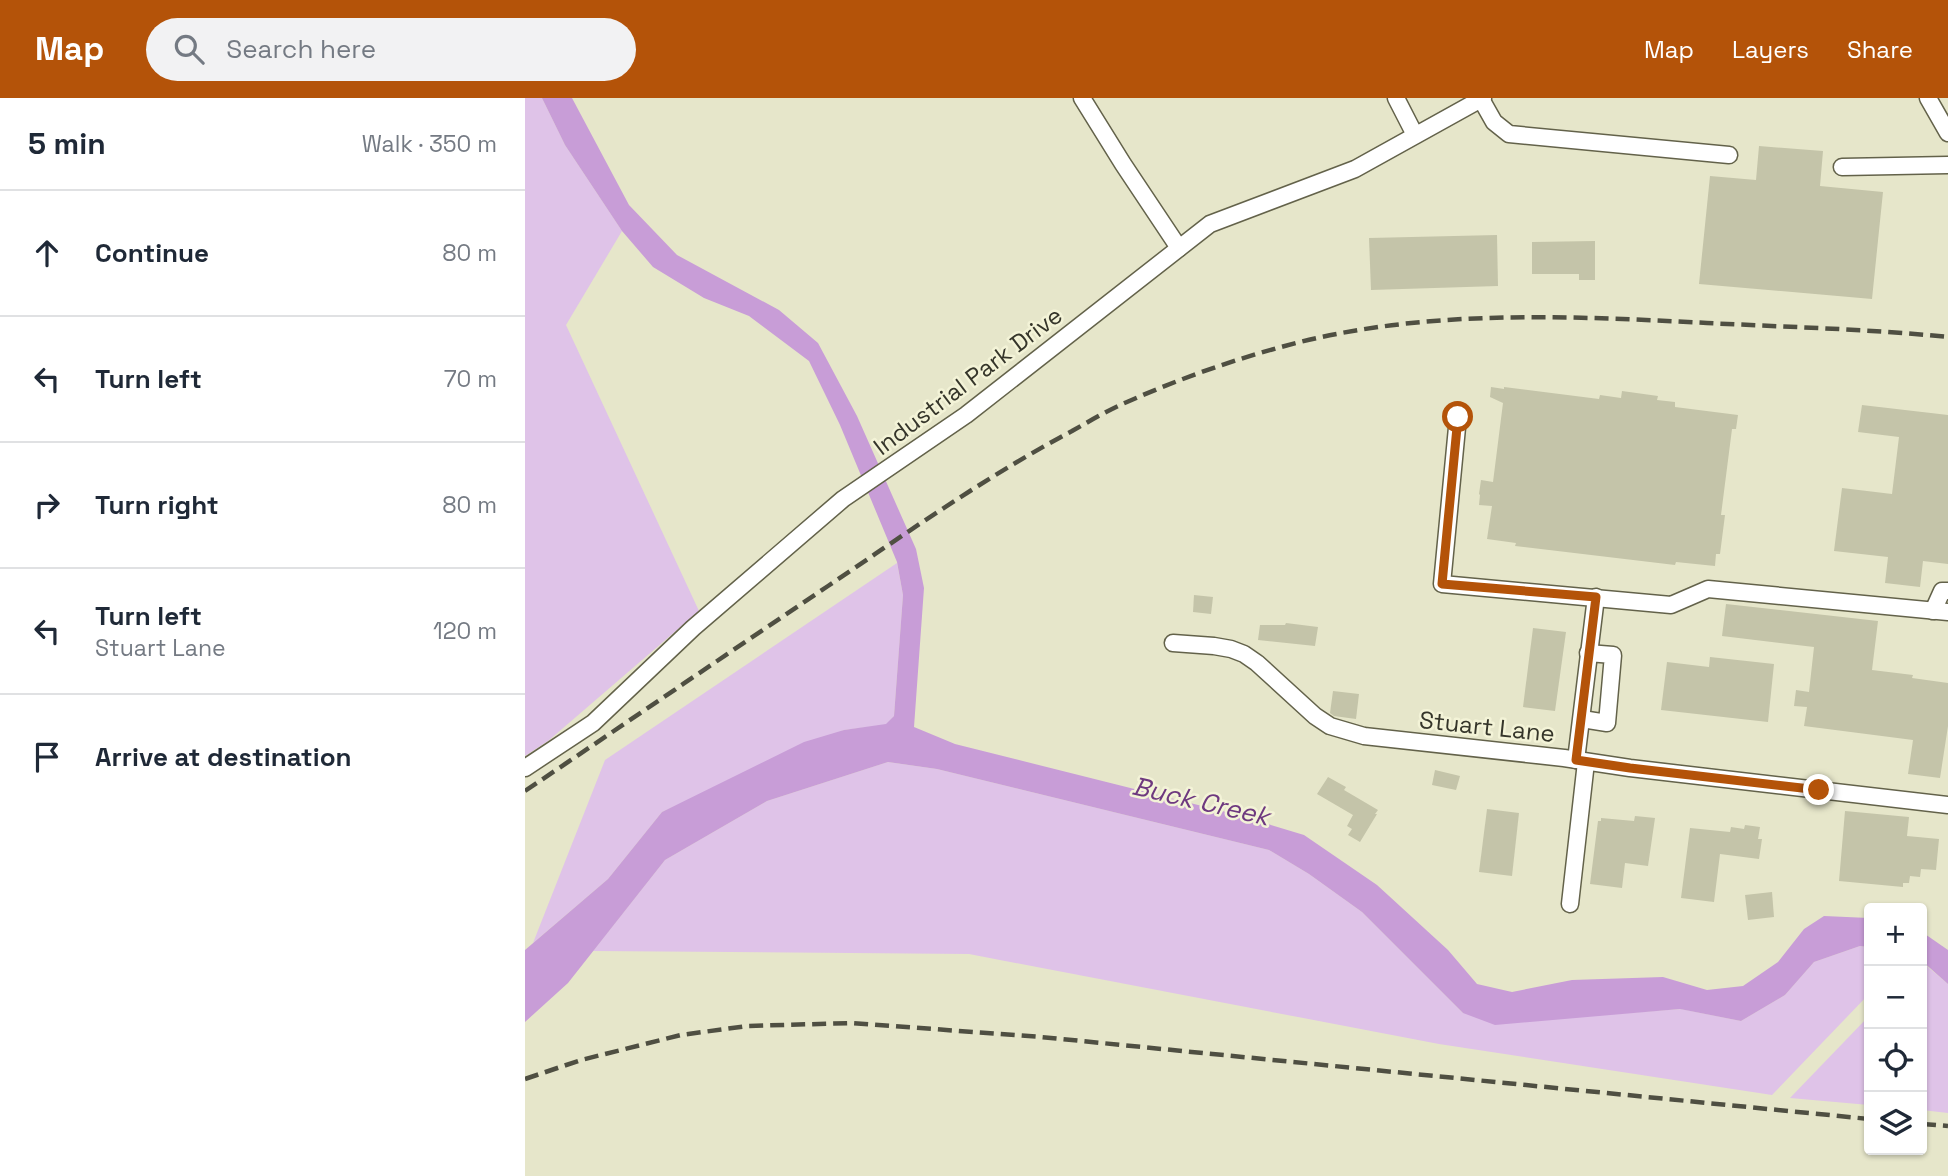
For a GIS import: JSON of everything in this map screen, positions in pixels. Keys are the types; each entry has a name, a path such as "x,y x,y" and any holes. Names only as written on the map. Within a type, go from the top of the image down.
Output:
{"street":[{"path":"1081,98 1179,248"},
{"path":"1396,98 1416,135"},
{"path":"1928,98 1948,133"},
{"path":"1482,99 1494,122 1509,134 1729,155"},
{"name":"Industrial Park Drive","path":"525,768 593,723 693,628 843,499 966,415 1210,224 1342,174 1482,99"},
{"path":"1842,167 1948,165"},
{"path":"1458,417 1442,584 1671,604 1708,589 1940,612 1942,591 1948,591"},
{"path":"1570,904 1582,719 1596,597"},
{"name":"Stuart Lane","path":"1173,643 1214,646 1244,654 1329,726 1364,736 1948,805"},
{"path":"1582,719 1607,723 1613,656 1588,653"}],"shaded area":[{"path":"525,98 542,98 565,145 622,231 566,325 699,611 548,741 525,756"},
{"path":"542,98 572,98 629,205 677,255 779,310 818,343 857,416 916,549 924,588 914,727 955,744 1238,815 1304,835 1377,885 1448,950 1477,984 1512,992 1572,980 1663,977 1707,990 1743,986 1778,962 1804,929 1824,916 1864,918 1864,946 1814,962 1785,995 1741,1021 1680,1009 1495,1025 1463,1013 1362,912 1309,874 1269,850 937,769 888,762 767,801 665,860 568,983 525,1022 525,950 608,879 662,812 804,742 844,730 886,724 894,716 903,595 897,562 840,425 809,361 749,316 704,298 653,267 622,231 565,145"},
{"path":"897,563 903,595 894,716 886,725 844,730 662,812 608,879 533,943 605,760"},
{"path":"888,762 937,769 1269,850 1309,874 1362,912 1463,1013 1613,1014 1681,1009 1741,1021 1785,995 1814,962 1860,946 1864,946 1864,999 1772,1095 1439,1044 969,954 593,951 665,860 767,801"},
{"path":"1927,935 1948,950 1948,984 1927,965"},
{"path":"1927,966 1948,984 1948,1113 1927,1111"},
{"path":"1864,1021 1864,1105 1790,1098"}],"building":[{"path":"1759,146 1823,151 1820,186 1883,192 1872,299 1699,284 1710,176 1756,180"},
{"path":"1497,235 1498,286 1371,290 1369,238"},
{"path":"1595,241 1595,280 1579,280 1579,274 1532,274 1532,242"},
{"path":"1491,387 1599,399 1600,395 1621,398 1622,391 1658,396 1657,400 1675,402 1675,407 1738,415 1736,429 1732,429 1721,515 1725,515 1720,554 1716,554 1715,566 1676,562 1675,565 1515,546 1516,543 1487,539 1492,506 1479,505 1479,494 1481,480 1493,482 1503,403 1490,397"},
{"path":"1862,405 1948,415 1948,564 1923,561 1920,587 1885,583 1888,557 1834,551 1842,488 1892,494 1899,437 1858,432"},
{"path":"1194,595 1213,597 1211,614 1193,612"},
{"path":"1726,604 1878,621 1872,670 1948,683 1948,726 1940,778 1908,774 1913,740 1804,726 1807,707 1794,706 1796,690 1809,692 1814,647 1722,636"},
{"path":"1286,623 1318,627 1315,646 1258,640 1260,625"},
{"path":"1533,628 1566,632 1555,711 1523,707"},
{"path":"1710,657 1774,664 1768,722 1661,710 1667,662 1709,667"},
{"path":"1333,691 1359,694 1356,719 1330,713"},
{"path":"1435,770 1460,776 1456,790 1432,785"},
{"path":"1328,777 1378,810 1360,842 1348,835 1352,829 1347,826 1353,815 1317,794"},
{"path":"1487,809 1519,813 1512,876 1479,872"},
{"path":"1845,811 1909,817 1907,836 1939,839 1936,870 1921,869 1920,877 1910,876 1909,883 1903,883 1903,887 1839,881"},
{"path":"1635,816 1655,818 1648,866 1625,863 1622,888 1590,884 1598,821 1601,821 1601,818 1634,821"},
{"path":"1745,825 1760,827 1758,839 1762,839 1759,859 1720,854 1714,902 1681,898 1690,828 1730,832 1731,827 1744,829"},
{"path":"1772,892 1774,917 1748,920 1745,895"}],"railway":[{"path":"525,791 918,525 1040,448 1120,405 1231,362 1296,343 1347,332 1449,320 1500,318 1656,320 1948,337"},
{"path":"525,1079 581,1060 681,1035 747,1026 852,1023 1041,1037 1864,1119"},
{"path":"1927,1124 1948,1126"}],"route":[{"path":"1458,417 1442,584 1596,597 1576,760 1819,790"}],"water label":[{"name":"Buck Creek","path":"1201,801"}]}
